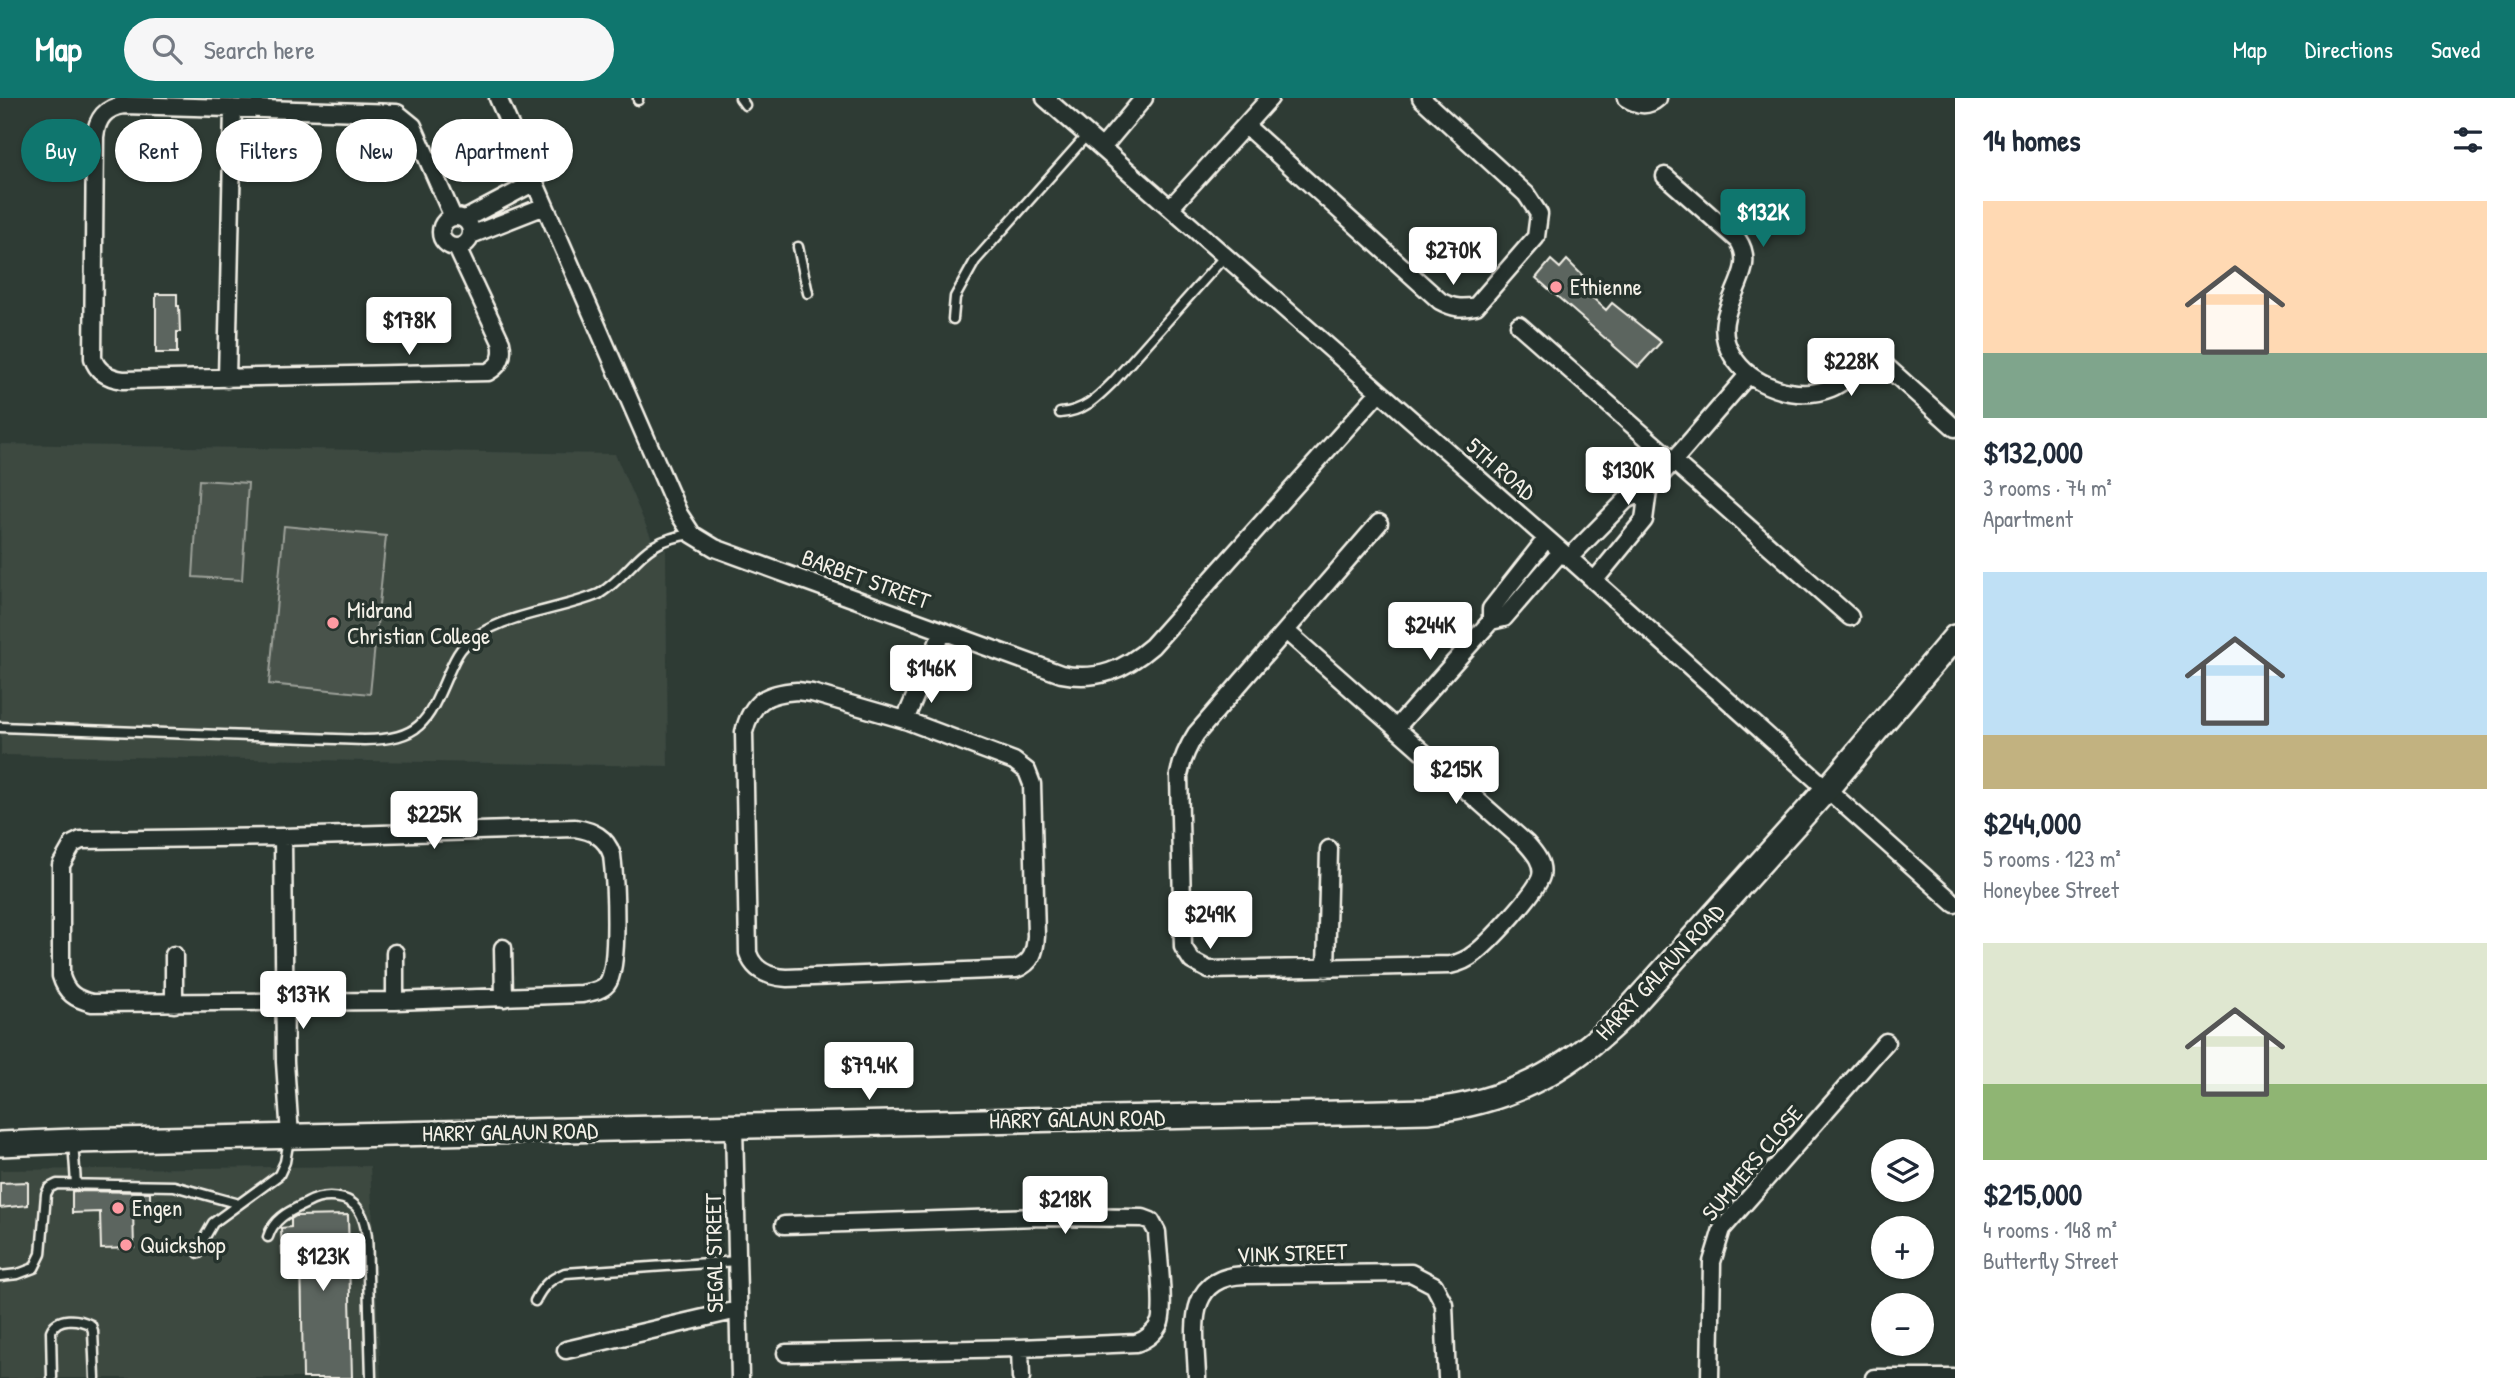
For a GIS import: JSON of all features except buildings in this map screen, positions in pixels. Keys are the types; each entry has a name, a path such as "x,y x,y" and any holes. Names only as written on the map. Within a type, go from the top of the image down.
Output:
{"main road":[{"name":"HARRY GALAUN ROAD","path":"0,1144 1428,1111 1478,1103 1553,1073 1599,1040 1827,789 1955,637"}],"street":[{"path":"498,98 507,119"},
{"name":"5TH ROAD","path":"1045,98 1565,555 1955,904"},
{"path":"1102,148 1144,98"},
{"path":"1171,207 1270,98"},
{"path":"1246,126 1440,300 1450,307 1463,309 1476,306 1536,237 1539,214 1525,194 1422,98"},
{"path":"1626,98 1639,104 1652,103 1658,98"},
{"path":"457,248 501,342 503,356 496,368 488,372 123,380 113,379 96,366 93,358 95,137 104,112 114,107 397,113 413,126 459,218 471,226 471,235 465,245 457,248 447,245 441,231 444,222 459,218 535,182 679,514 692,534"},
{"path":"227,379 233,108"},
{"path":"1665,176 1738,240 1744,249 1745,264 1723,325 1728,349 1748,375 1762,384 1778,389 1815,392 1830,388 1867,365 1881,364 1955,429"},
{"path":"471,235 545,206"},
{"path":"1519,326 1850,618"},
{"path":"1396,728 1491,621 1504,618 1565,555 1626,500 1648,490 1748,375"},
{"name":"BARBET STREET","path":"692,534 715,548 1061,674 1090,677 1120,669 1153,646 1379,391"},
{"path":"1594,581 1644,520 1648,490"},
{"path":"1286,631 1526,843 1539,860 1541,877 1528,896 1483,947 1463,962 1450,965 1326,969 1209,970 1192,961 1184,947 1181,761 1196,734 1379,523"},
{"path":"1491,621 1491,610 1546,539"},
{"path":"905,720 943,631"},
{"path":"797,691 905,720 1014,761 1022,765 1030,777 1036,936 1032,958 1027,965 1016,969 786,978 764,973 755,966 748,953 744,732 751,711 770,695 797,691"},
{"path":"575,828 588,830 608,844 614,867 615,964 606,986 582,994 504,998 174,1004 92,1003 80,1000 64,986 61,976 60,879 61,865 73,844 81,840 283,837 575,828"},
{"path":"283,837 290,1136"},
{"path":"1326,969 1329,849"},
{"path":"503,948 504,998"},
{"path":"395,953 395,1001"},
{"path":"174,955 174,1004"},
{"name":"SUMMERS CLOSE","path":"1710,1378 1712,1262 1722,1229 1885,1042"},
{"name":"SEGAL STREET","path":"734,1128 740,1378"},
{"path":"784,1225 1136,1217 1151,1222 1157,1232 1161,1315 1157,1329 1136,1343 786,1353"},
{"name":"VINK STREET","path":"1197,1378 1198,1301 1213,1283 1233,1276 1411,1273 1434,1285 1444,1304 1447,1378"},
{"path":"566,1350 738,1310"},
{"path":"1020,1348 1021,1378"},
{"path":"1874,1378 1954,1378"}],"lane":[{"path":"953,319 955,298 975,261 1087,135"},
{"path":"798,247 808,293"},
{"path":"1060,413 1073,412 1094,400 1113,382 1225,256"},
{"path":"0,727 364,740 399,737 412,731 433,711 456,657 462,648 483,631 599,594 611,586 648,548 677,536 692,534"},
{"path":"199,1253 213,1223 282,1171 290,1136"},
{"path":"73,1141 76,1184"},
{"path":"0,1275 18,1274 34,1268 41,1254 46,1194 57,1184 174,1185 239,1204"},
{"path":"268,1237 278,1218 311,1200 339,1198 356,1205 362,1214 367,1239 371,1378"},
{"path":"535,1301 549,1280 565,1273 737,1261"},
{"path":"52,1378 51,1331 61,1320 83,1321 91,1325 95,1378"}],"shaded area":[{"name":"Midrand Christian College","path":"0,444 615,454 654,544 659,552 666,549 668,766 1,755"},
{"path":"199,480 248,483 242,580 193,577"},
{"path":"284,526 386,536 370,694 269,684"},
{"path":"370,1166 381,1378 0,1378 0,1170"}],"place":[{"name":"Ethienne","path":"1556,287"},
{"name":"Midrand Christian College","path":"333,623"},
{"name":"Engen","path":"118,1208"},
{"name":"Quickshop","path":"126,1245"}]}
